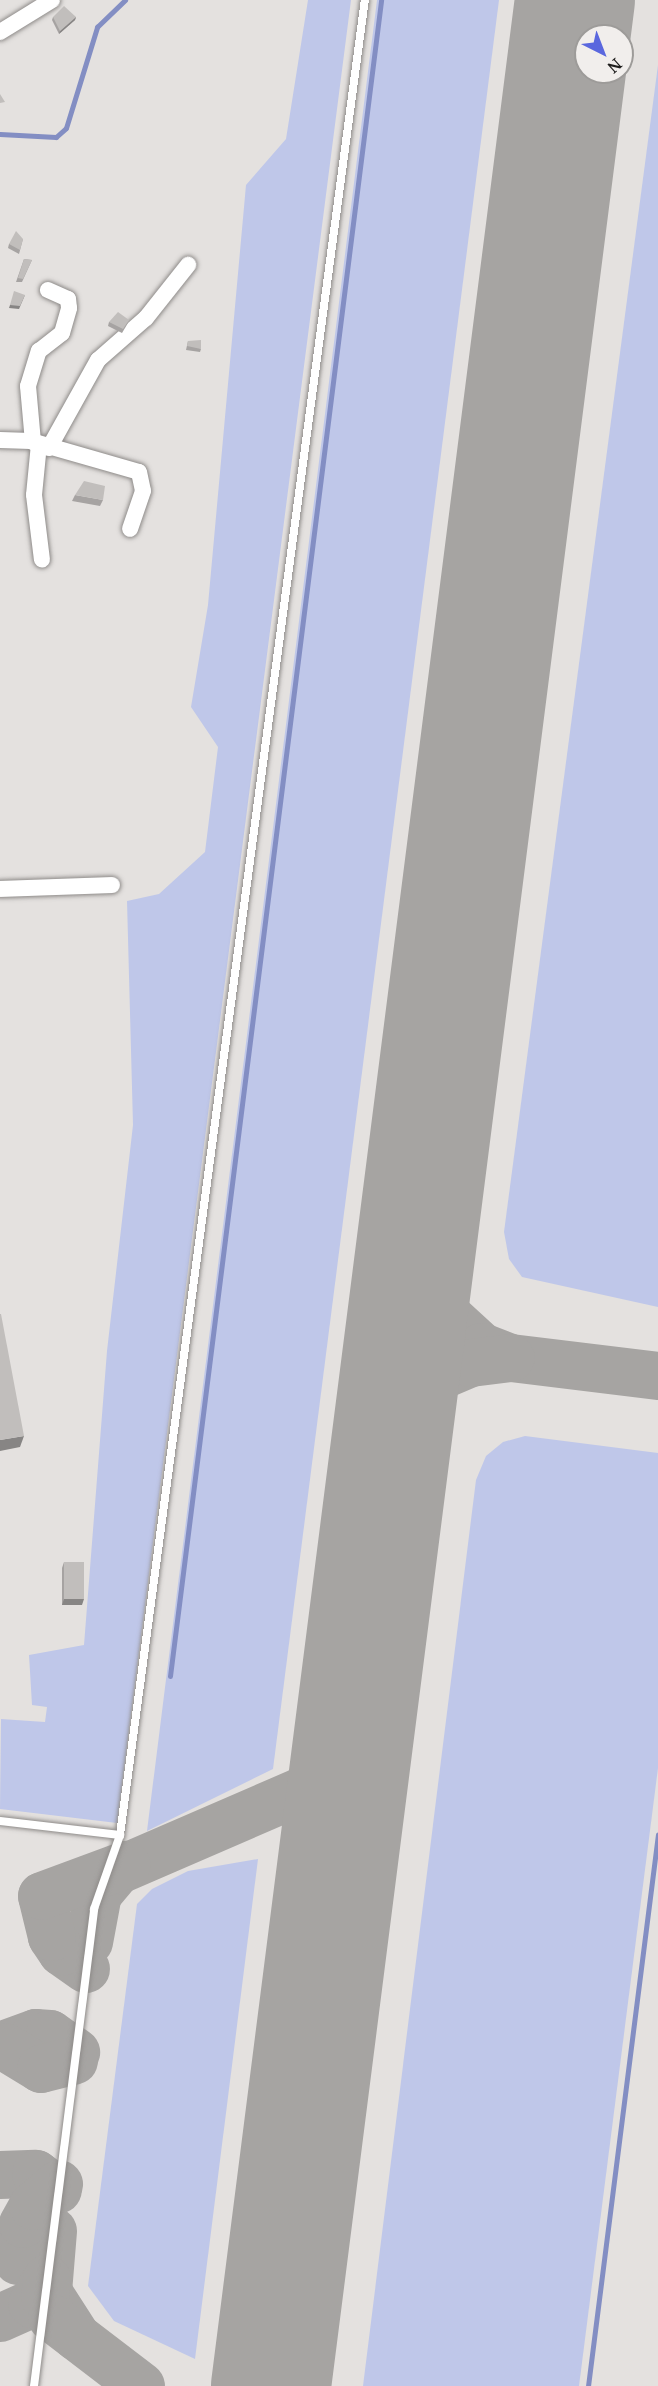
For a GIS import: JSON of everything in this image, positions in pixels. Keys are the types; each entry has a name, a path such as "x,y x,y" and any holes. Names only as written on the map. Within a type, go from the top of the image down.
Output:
{"street":[{"path":"0,32 52,0"},
{"path":"40,444 99,360 146,318 188,265"},
{"path":"42,560 34,495 40,444 28,386 39,351 62,333 69,308 68,299 48,290"},
{"path":"0,440 40,444 139,472 143,491 130,528"},
{"path":"0,889 112,885"}],"lane":[{"path":"34,2386 94,1909 120,1835 365,0"},
{"path":"0,1821 120,1835"}],"shaded area":[{"path":"308,0 351,0 117,1823 0,1809 1,1719 45,1722 47,1707 32,1705 29,1655 84,1645 107,1351 133,1125 127,901 159,894 205,852 218,747 191,707 208,605 246,185 286,139"},
{"path":"377,0 499,0 273,1769 147,1831"},
{"path":"658,65 658,1307 522,1277 509,1259 504,1232"},
{"path":"525,1436 658,1453 658,1768 579,2386 363,2386 476,1480 486,1456 503,1442"},
{"path":"258,1859 195,2359 114,2321 88,2286 137,1904 152,1889 188,1871"}],"building":[{"path":"64,6 76,17 60,31 53,17"},
{"path":"16,231 23,239 20,250 9,244"},
{"path":"24,259 32,260 23,279 18,278"},
{"path":"14,291 25,295 20,306 10,305"},
{"path":"118,312 129,320 123,329 109,322"},
{"path":"201,340 201,349 187,346 188,341"},
{"path":"84,481 105,486 103,500 75,495"},
{"path":"0,1314 24,1436 0,1440"},
{"path":"64,1562 84,1562 84,1599 64,1599"}],"waterway":[{"path":"0,134 56,137 66,128 97,27 125,0"},
{"path":"170,1676 381,0"},
{"path":"588,2386 658,1834"}],"taxiway":[{"path":"569,47 594,0"},
{"path":"418,1239 435,1304 482,1347 511,1358 658,1376"},
{"path":"393,1434 413,1401 443,1375 471,1363 511,1358"},
{"path":"89,1942 98,1894 117,1871 350,1770"},
{"path":"86,1969 62,1952 52,1937 42,1896 126,1865"},
{"path":"0,2046 36,2033 50,2034 76,2052"},
{"path":"5,2047 41,2069 74,2061"},
{"path":"0,2175 36,2174 58,2190"},
{"path":"18,2261 23,2224 33,2206 59,2184"},
{"path":"53,2231 48,2292 77,2337"},
{"path":"0,2318 32,2304 47,2279 45,2298"},
{"path":"52,2318 141,2386"}],"runway":[{"path":"271,2386 575,0"}]}
